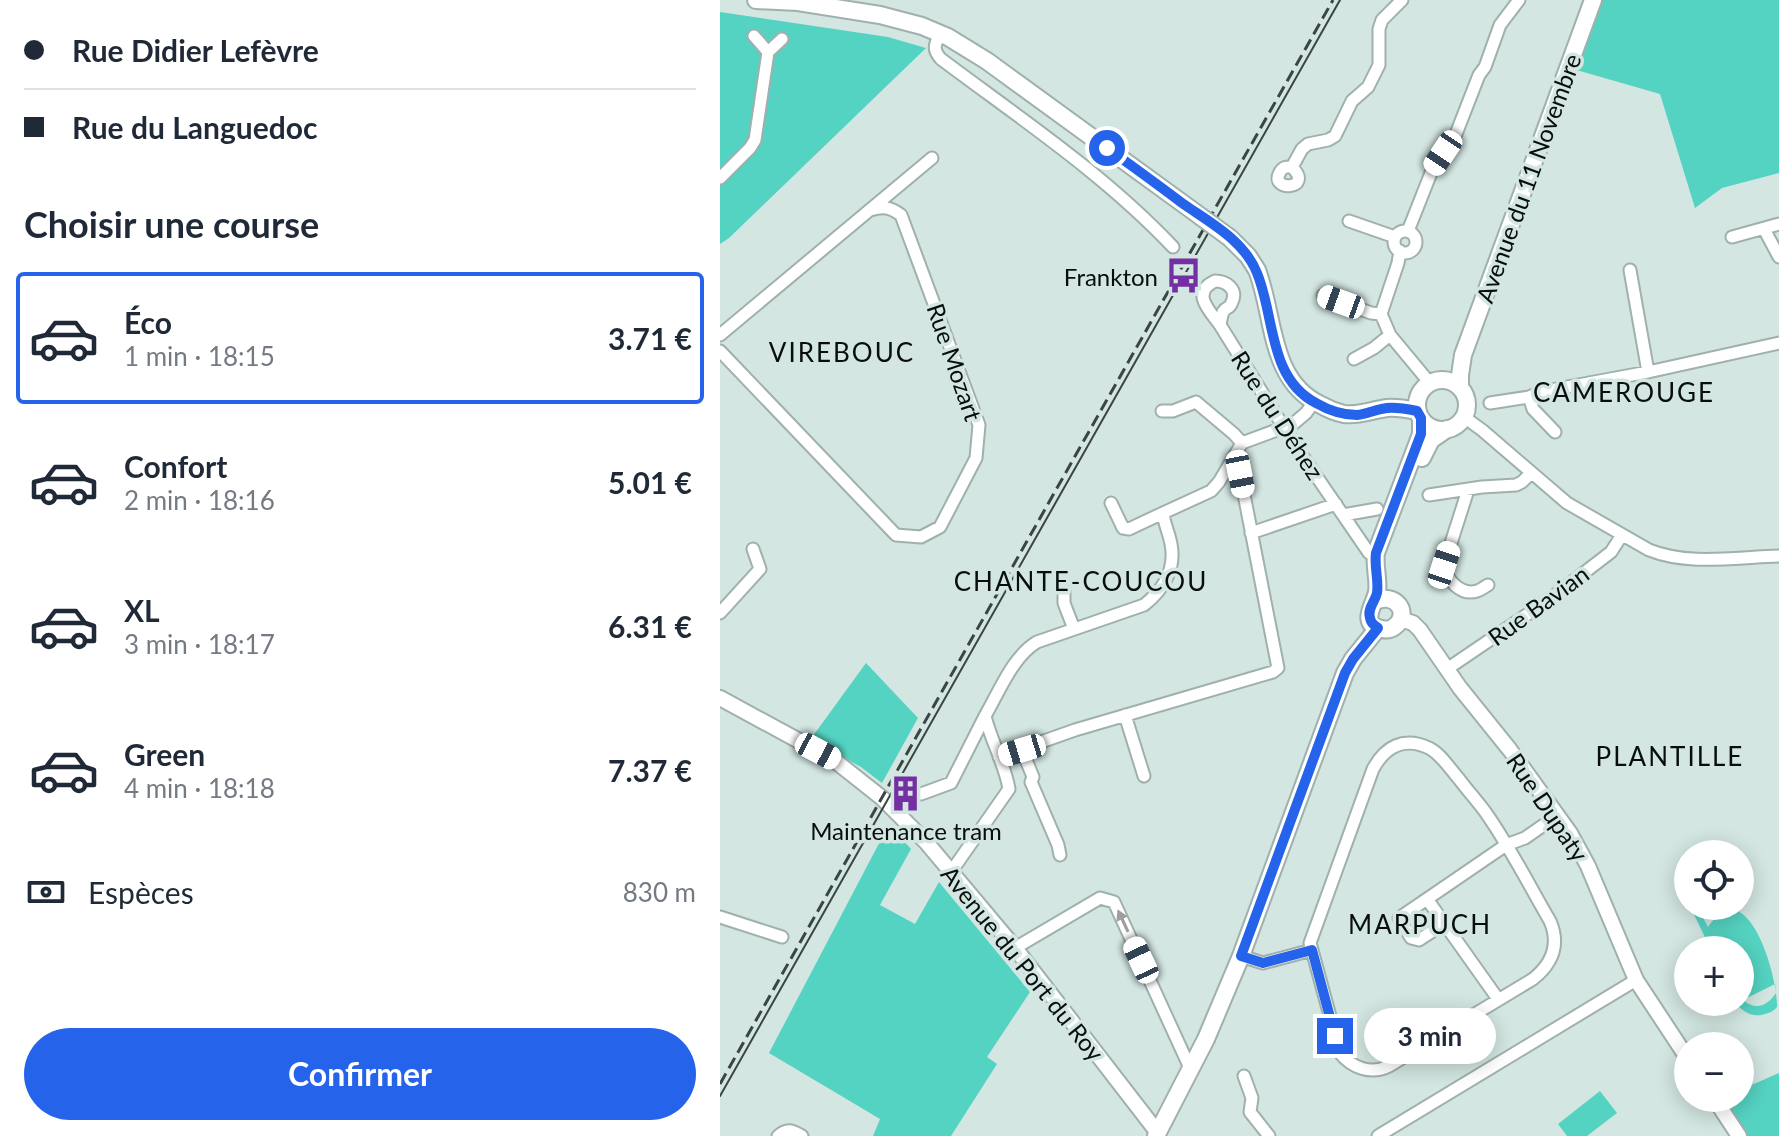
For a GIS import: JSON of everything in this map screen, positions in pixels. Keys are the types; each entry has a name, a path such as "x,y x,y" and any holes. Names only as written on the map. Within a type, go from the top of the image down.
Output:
{"main road":[{"path":"756,0 795,1 904,20 940,33 987,61 1230,238 1248,256 1257,270 1285,374 1299,391 1314,402 1341,413 1357,415 1426,397 1454,382 1460,387 1467,402 1464,417 1428,443 1383,566 1385,584 1401,610 1397,624 1388,630 1378,628 1369,616 1378,590 1374,562 1421,434 1426,397"},
{"name":"Avenue du 11 Novembre","path":"1460,387 1463,355 1593,0"},
{"name":"Avenue du 11 Novembre","path":"1426,397 1463,355"},
{"path":"1426,397 1431,428 1447,429"},
{"path":"1374,602 1383,598 1396,602"},
{"path":"1158,1135 1206,1039 1241,956 1345,673 1378,628"}],"street":[{"path":"1292,167 1308,144 1335,136 1352,101 1368,87 1379,65 1382,20 1402,0"},
{"path":"1408,231 1433,168 1456,134 1500,25 1519,0"},
{"path":"940,33 935,53 941,59 1099,178 1173,247"},
{"path":"754,36 768,52"},
{"path":"720,178 755,140 768,52 782,39"},
{"path":"720,335 932,158"},
{"name":"Rue Mozart","path":"720,351 896,535 921,537 940,527 976,458 979,425 901,215 882,206 870,210"},
{"path":"1349,221 1395,237"},
{"path":"1732,237 1779,224"},
{"path":"1764,229 1779,257"},
{"path":"1408,231 1414,236 1414,247 1408,252 1400,251 1395,245 1395,237 1400,232 1408,231"},
{"path":"1400,251 1381,314 1426,397"},
{"path":"1630,270 1648,372"},
{"path":"1323,295 1381,314"},
{"name":"Rue du Déhez","path":"1220,325 1369,553"},
{"path":"1354,359 1390,335"},
{"path":"1490,403 1779,343"},
{"path":"1529,397 1533,409 1555,432"},
{"path":"1162,411 1173,411 1196,402 1242,443"},
{"path":"1111,503 1123,528 1129,529 1211,491 1242,443 1293,424 1314,402"},
{"path":"1464,417 1567,503 1649,550 1677,558 1779,556"},
{"path":"999,757 1075,730 1278,668 1240,474 1234,458"},
{"path":"1429,495 1516,485 1531,473"},
{"path":"1468,490 1444,565 1445,574 1451,582 1466,591 1475,592 1488,585"},
{"name":"Rue du Déhez","path":"1251,533 1336,504"},
{"path":"1343,515 1377,509"},
{"path":"921,794 951,783 985,716 1018,658 1027,648 1144,605 1157,595 1171,566 1172,548 1163,513"},
{"name":"Rue Bavian","path":"1447,669 1550,599 1611,552 1622,535"},
{"path":"720,613 760,569 753,549"},
{"path":"1064,591 1064,603 1074,629"},
{"name":"Rue Dupaty","path":"1400,619 1417,626 1558,815 1588,866 1636,980 1674,1038"},
{"name":"Avenue du Port du Roy","path":"720,698 834,760 895,810 1015,948 1158,1135"},
{"path":"1125,715 1144,776"},
{"path":"985,716 1009,789"},
{"path":"1415,743 1431,749 1442,758 1486,814 1506,845 1550,921 1555,939 1550,962 1542,972 1383,1069 1366,1070 1349,1062 1340,1053 1310,943 1380,755 1401,744 1415,743"},
{"path":"1022,750 1033,777 1031,782 1060,855"},
{"path":"951,872 1009,789 1031,782"},
{"path":"1445,923 1419,940 1411,938 1399,918 1506,845 1525,838 1558,815"},
{"path":"1015,948 1100,898 1114,902 1190,1068"},
{"path":"1427,899 1498,999"},
{"path":"720,917 782,937"},
{"path":"1241,956 1263,963 1312,950"},
{"path":"1378,1136 1636,980"},
{"path":"1244,1076 1252,1098 1250,1112 1269,1136"},
{"path":"1723,1112 1739,1136"},
{"path":"778,1136 788,1130 802,1136"}],"green space":[{"path":"1599,0 1779,0 1779,173 1722,188 1695,208 1660,94 1573,69"},
{"path":"720,12 888,37 926,48 720,244"},
{"path":"866,663 918,718 882,783 861,767 810,740"},
{"path":"892,828 911,849 880,905 915,924 939,882 1030,992 987,1057 997,1064 951,1136 873,1136 880,1119 769,1053 886,830"},
{"path":"1697,920 1704,920 1708,927 1715,920 1749,920 1767,954 1774,984 1754,994 1754,936 1704,936"},
{"path":"1776,993 1777,1007 1763,1015 1754,1015 1754,1005 1761,1006"},
{"path":"1779,1073 1779,1136 1747,1136 1732,1112 1754,1112 1754,1084"},
{"path":"1600,1091 1617,1113 1587,1136 1567,1136 1558,1124"}],"tram line":[{"path":"720,1096 1340,0"}],"railway":[{"path":"720,1084 1333,0"}],"place":[{"name":"Frankton","path":"1184,276"},
{"name":"Maintenance tram","path":"906,793"}],"district":[{"name":"VIREBOUC","path":"842,352"},
{"name":"CAMEROUGE","path":"1624,392"},
{"name":"CHANTE-COUCOU","path":"1081,581"},
{"name":"PLANTILLE","path":"1670,756"},
{"name":"MARPUCH","path":"1420,924"}],"route":[{"path":"1107,148 1242,248 1260,278 1285,374 1299,391 1314,402 1341,413 1357,415 1398,408 1417,411 1421,418 1421,434 1374,562 1378,590 1369,616 1378,628 1345,673 1241,956 1263,963 1312,950 1335,1036"}]}
